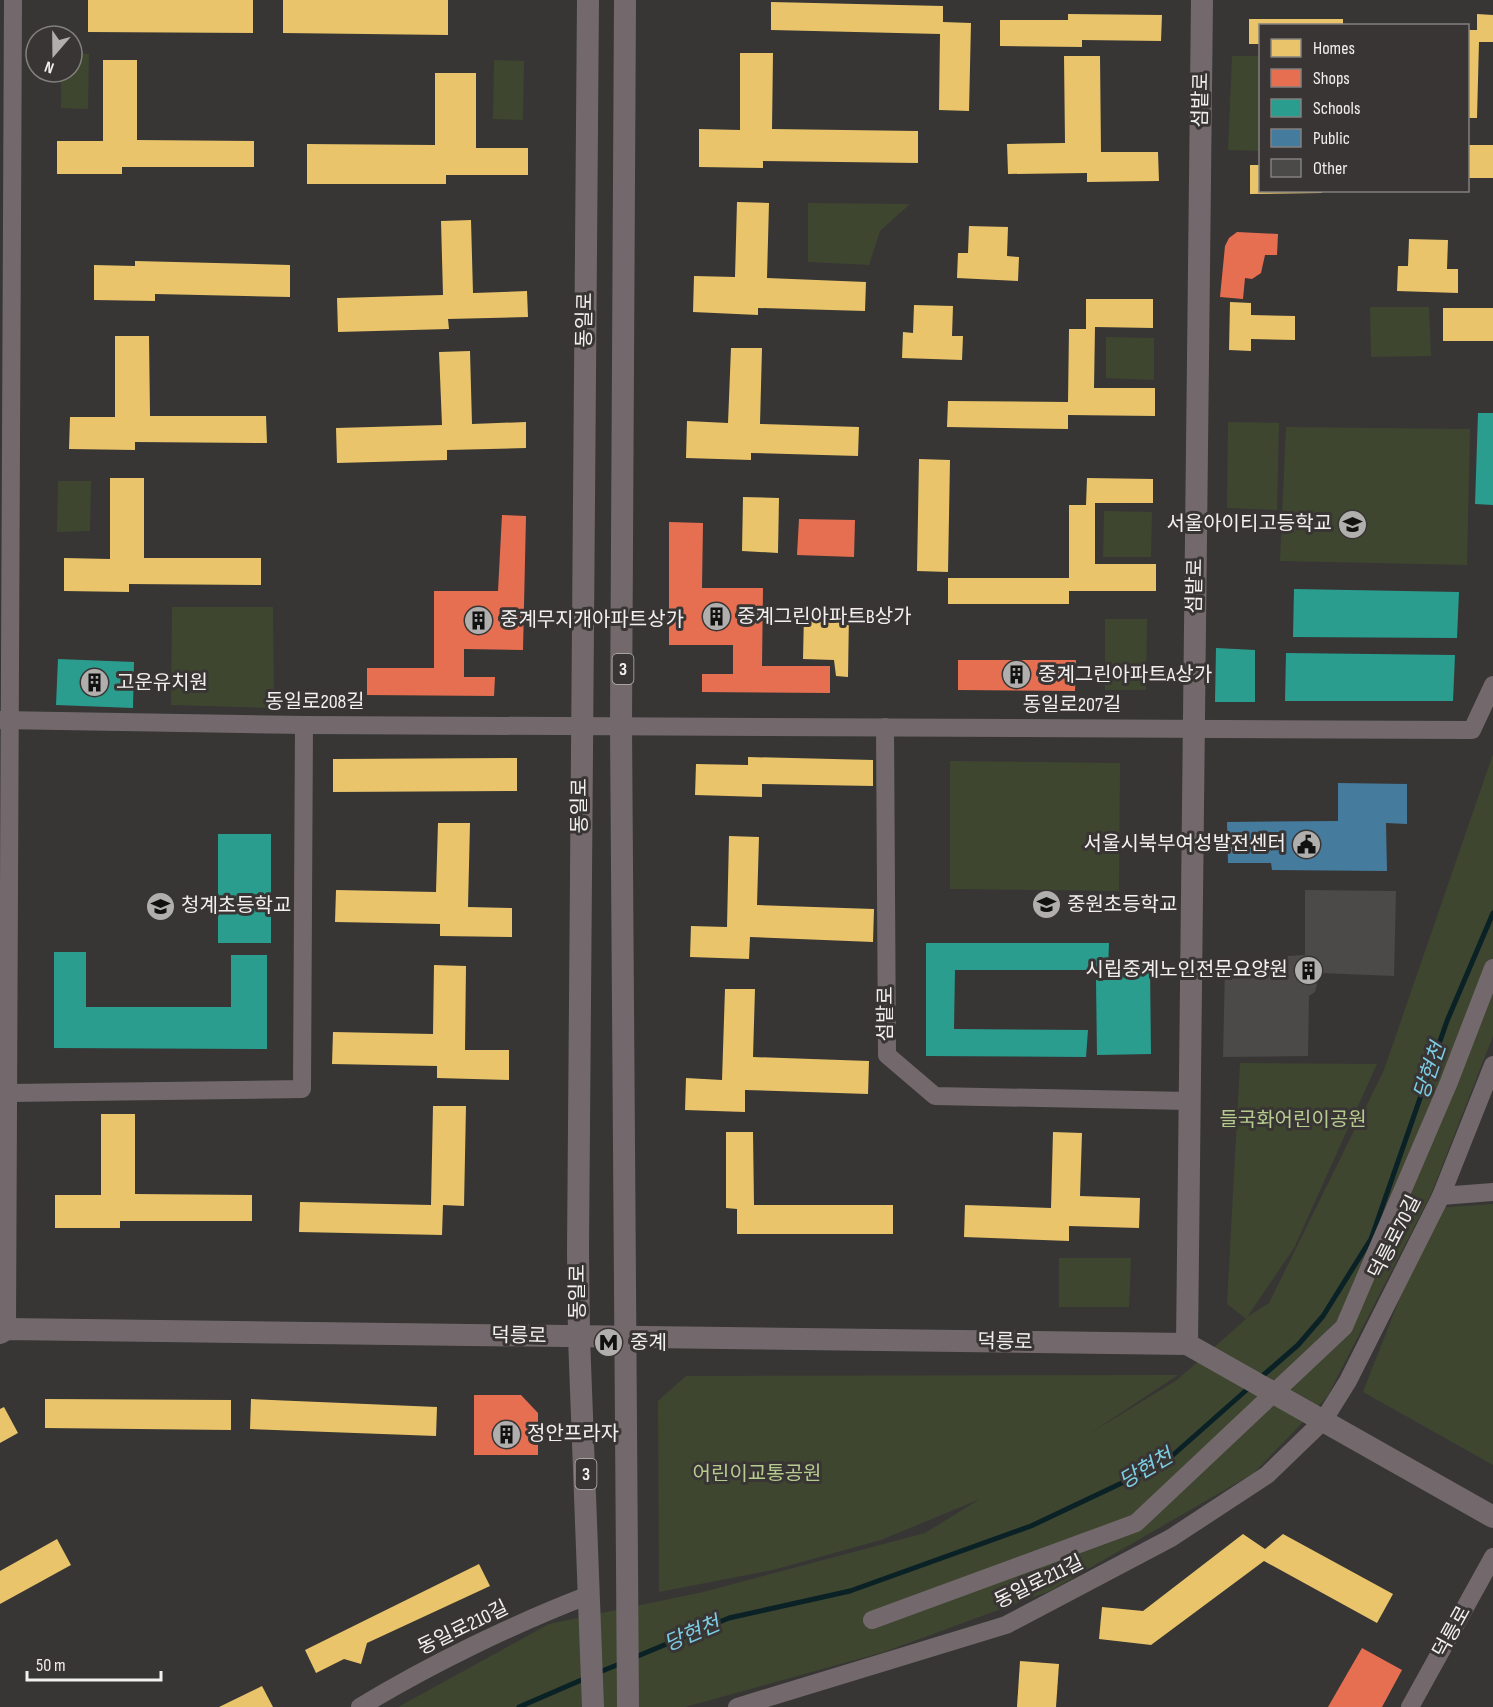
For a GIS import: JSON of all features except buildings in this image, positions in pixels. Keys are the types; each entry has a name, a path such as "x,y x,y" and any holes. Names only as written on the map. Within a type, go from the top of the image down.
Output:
{"main road":[{"name":"동일로","path":"588,0 580,725 579,1337 589,1603"},
{"name":"동일로","path":"625,0 621,725 628,1707"},
{"name":"섬밭로","path":"1187,1344 1202,0"},
{"name":"덕릉로","path":"3,1331 1187,1344 1323,1420"},
{"path":"1323,1420 1493,1517"},
{"name":"3","path":"589,1603 593,1707"}],"street":[{"path":"3,1331 9,1093 5,720 14,0"},
{"name":"동일로207길","path":"621,725 1472,730 1493,685"},
{"name":"동일로208길","path":"5,720 621,725"},
{"path":"9,1093 302,1089 304,724"},
{"name":"섬밭로","path":"885,727 886,1055 935,1096 1190,1101"},
{"path":"872,1620 1136,1523 1344,1327 1449,1082 1493,968"},
{"name":"덕릉로70길","path":"1323,1420 1348,1381 1441,1196 1493,1065"},
{"path":"1441,1196 1493,1192"},
{"name":"동일로211길","path":"737,1707 1006,1625 1103,1576 1181,1532 1267,1475 1323,1420"},
{"name":"덕릉로","path":"1410,1707 1493,1557"},
{"name":"동일로210길","path":"360,1707 424,1671 555,1608 589,1603"}],"green space":[{"path":"84,54 89,54 88,109 61,108 61,84 84,84"},
{"path":"1232,56 1259,56 1259,151 1228,150"},
{"path":"494,60 524,61 523,120 493,119"},
{"path":"808,203 910,204 880,231 869,265 808,262"},
{"path":"1370,307 1429,307 1431,356 1371,357"},
{"path":"1106,337 1154,338 1154,380 1106,378"},
{"path":"1228,422 1279,423 1277,510 1227,508"},
{"path":"1286,427 1470,429 1467,565 1280,561"},
{"path":"58,481 91,481 90,531 57,532"},
{"path":"1104,511 1152,512 1151,557 1103,557"},
{"path":"172,607 273,607 274,708 171,705"},
{"path":"1105,619 1147,619 1146,690 1105,690"},
{"path":"1493,754 1493,1036 1432,1192 1327,1397 1254,1473 1050,1591 884,1652 685,1707 398,1707 549,1624 703,1592 925,1533 980,1499 881,1540 773,1570 659,1592 658,1401 686,1376 1178,1375 1089,1434 1177,1380 1246,1319 1227,1304 1240,1063 1377,1064 1294,1248 1247,1317 1269,1303 1384,1070"},
{"path":"950,761 1120,763 1119,891 950,889"},
{"path":"1493,1204 1493,1465 1363,1392 1435,1208"},
{"path":"1059,1258 1131,1258 1129,1307 1059,1307"}],"waterway":[{"name":"당현천","path":"1260,1378 1298,1345 1323,1316 1371,1239 1447,1021 1493,913"},
{"name":"당현천","path":"633,1658 729,1618 850,1591 1031,1526 1164,1463 1251,1386"},
{"name":"당현천","path":"597,1673 622,1663"},
{"name":"당현천","path":"519,1707 586,1678"}],"place":[{"name":"서울아이티고등학교","path":"1353,524"},
{"name":"중계그린아파트B상가","path":"716,617"},
{"name":"중계무지개아파트상가","path":"479,620"},
{"name":"중계그린아파트A상가","path":"1017,675"},
{"name":"고운유치원","path":"95,683"},
{"name":"서울시북부여성발전센터","path":"1307,844"},
{"name":"중원초등학교","path":"1046,905"},
{"name":"청계초등학교","path":"160,906"},
{"name":"시립중계노인전문요양원","path":"1309,970"},
{"name":"중계","path":"609,1343"},
{"name":"정안프라자","path":"506,1434"}],"park label":[{"name":"들국화어린이공원","path":"1293,1120"},
{"name":"어린이교통공원","path":"757,1474"}]}
